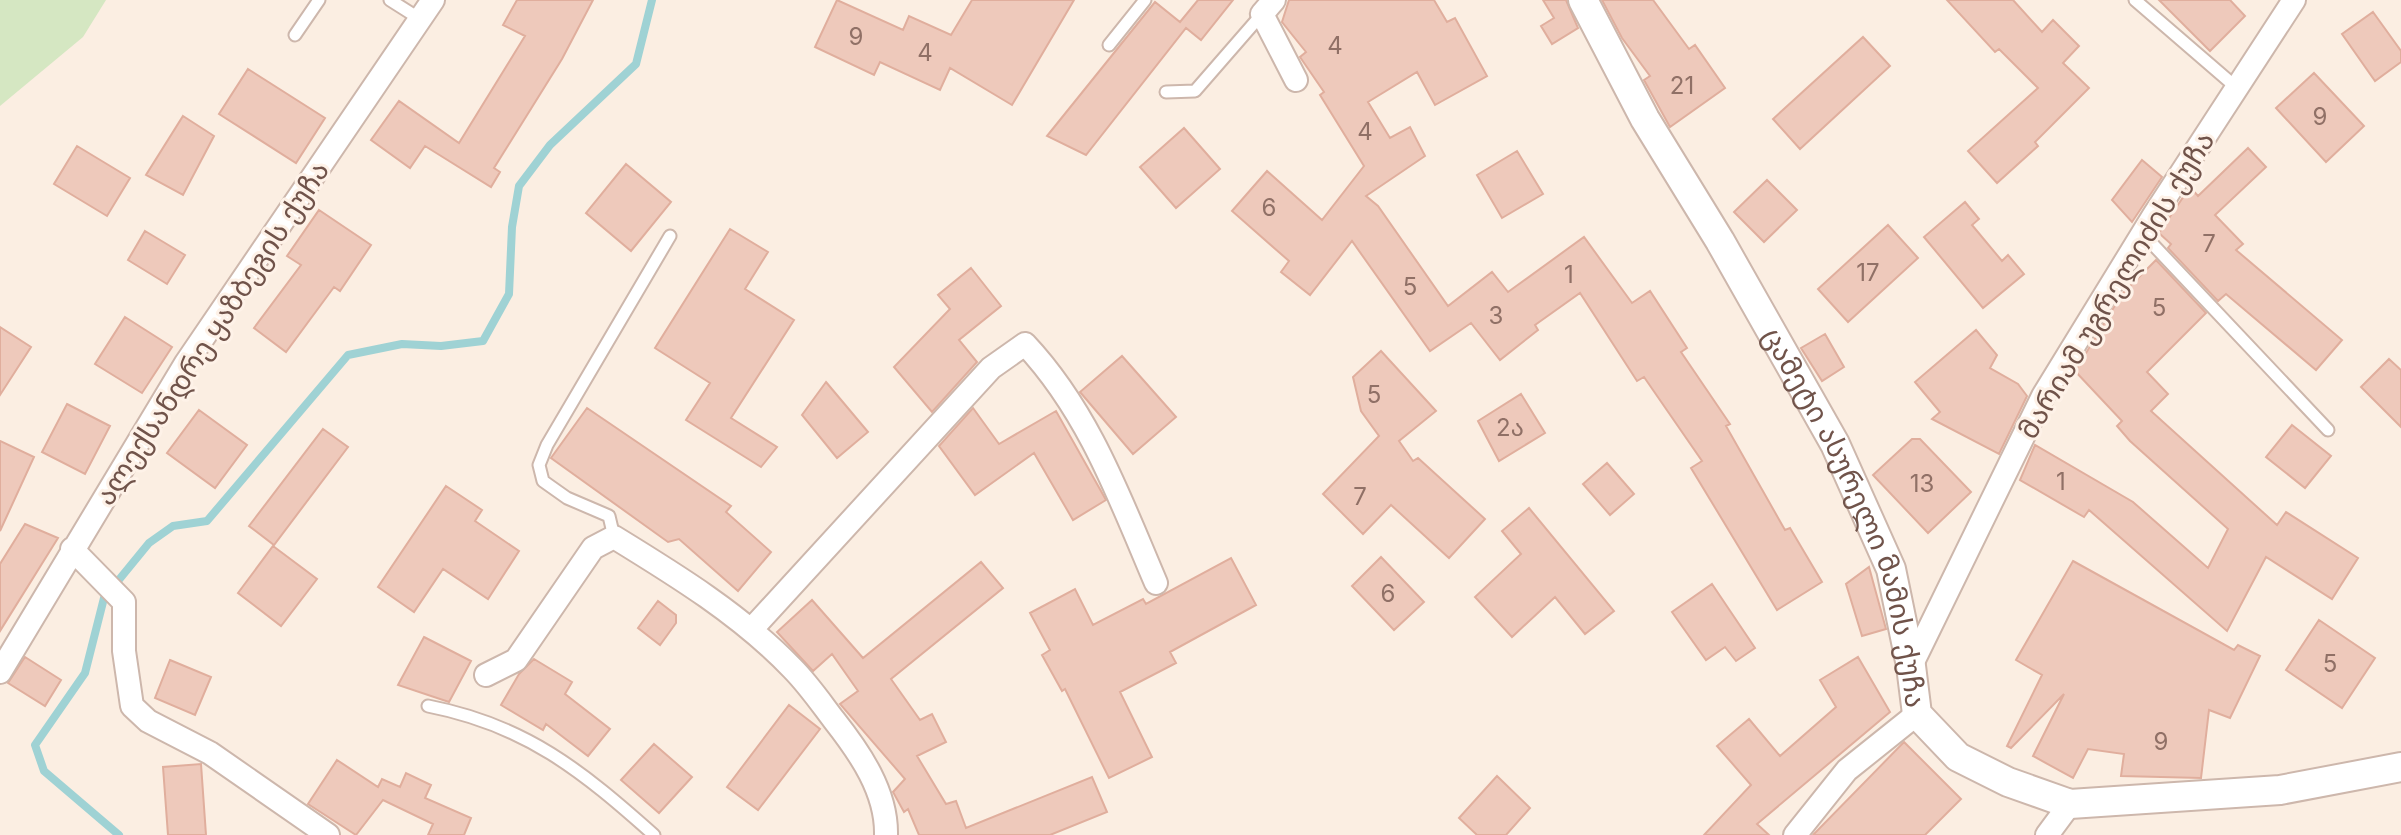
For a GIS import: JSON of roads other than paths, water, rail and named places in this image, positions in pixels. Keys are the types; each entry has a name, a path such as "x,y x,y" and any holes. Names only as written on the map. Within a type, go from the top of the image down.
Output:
{"street":[{"name":"ცამეტი ასურელი მამის ქუჩა","path":"1583,0 1645,119 1720,241 1835,444 1891,569 1911,666 1917,714 1958,757 2008,782 2070,804 2280,790 2401,767"},
{"name":"მარიამ უგრელიძის ქუჩა","path":"1911,666 2043,396 2291,1"},
{"path":"1268,7 1296,80"},
{"name":"ალექსანდრე ყაზბეგის ქუჩა","path":"0,672 79,556 186,363 426,9"},
{"path":"751,630 991,368 1025,344 1057,377 1093,437 1156,583"},
{"path":"486,675 516,660 593,548 614,537 675,574 751,630 793,668 858,749 887,812 886,835"},
{"path":"79,556 124,602 124,651 132,706 148,721 210,753 328,835"},
{"path":"1795,835 1847,770 1917,714"},
{"path":"2047,835 2070,804"}],"lane":[{"path":"295,35 319,0"},
{"path":"390,0 426,9"},
{"path":"1109,45 1145,0"},
{"path":"2135,0 2237,88"},
{"path":"1166,92 1195,91 1268,7"},
{"path":"2143,234 2328,430"},
{"path":"614,537 609,516 567,498 543,481 539,465 547,445 670,236"},
{"path":"428,706 460,712 522,735 590,777 654,835"}],"waterway":[{"path":"119,835 44,771 35,745 85,673 104,598 149,543 173,526 207,521 348,355 402,344 441,346 483,341 509,294 512,227 519,186 550,145 636,64 652,0"}]}
